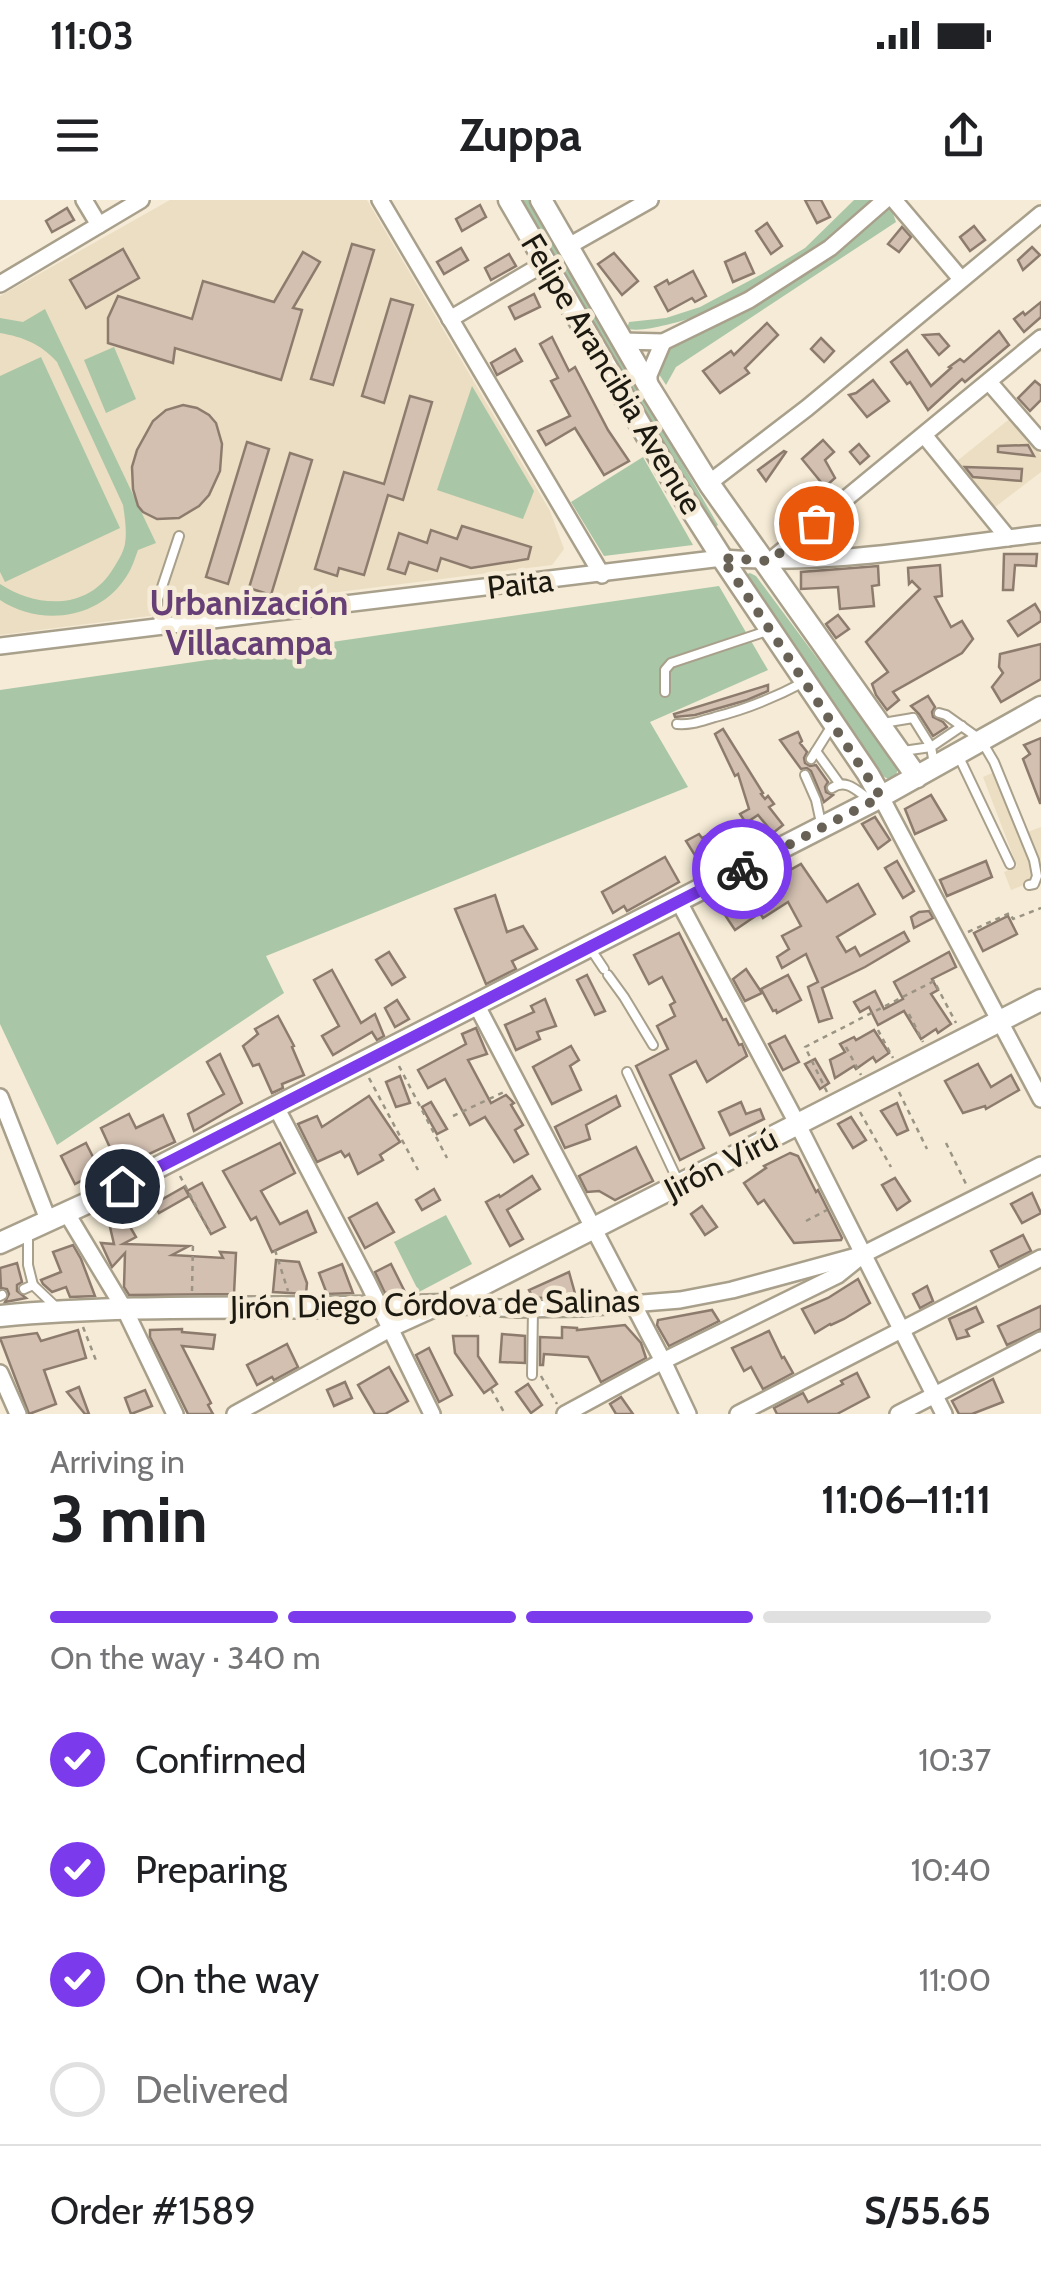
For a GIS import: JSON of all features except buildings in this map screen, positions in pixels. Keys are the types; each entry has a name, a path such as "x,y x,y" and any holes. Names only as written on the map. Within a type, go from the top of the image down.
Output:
{"main road":[{"name":"Felipe Arancibia Avenue","path":"509,200 673,481 877,799"},
{"name":"Felipe Arancibia Avenue","path":"541,200 709,483 899,752 928,764"},
{"path":"0,1244 679,902 877,799 928,764 957,754 1041,707"},
{"name":"Jirón Virú","path":"442,1306 1041,1000"},
{"name":"Jirón Diego Córdova de Salinas","path":"1,1302 69,1312 192,1307 442,1306"}],"street":[{"path":"84,200 99,224"},
{"path":"0,284 141,200"},
{"path":"380,200 602,574"},
{"path":"567,247 650,200"},
{"path":"622,341 663,342 749,300 830,248 886,200"},
{"path":"894,200 961,279"},
{"path":"709,483 807,408 1041,214"},
{"path":"450,319 545,263"},
{"path":"766,561 1041,338"},
{"path":"649,387 649,375 663,342"},
{"path":"988,382 1040,440"},
{"path":"924,435 1008,538"},
{"name":"Paita","path":"0,646 722,558 766,561 880,553 1041,534"},
{"path":"877,799 956,937 1041,1099"},
{"path":"679,902 798,1125 944,1414"},
{"path":"476,1004 688,1414"},
{"path":"0,1096 58,1217 125,1310 174,1414"},
{"path":"276,1107 432,1414"},
{"path":"564,1414 838,1275 864,1254 1041,1165"},
{"name":"Jirón Diego Córdova de Salinas","path":"442,1306 534,1309 707,1296 864,1254"},
{"path":"738,1414 1041,1258"},
{"path":"235,1414 390,1329 442,1306"},
{"path":"898,1414 1041,1340"},
{"path":"0,1373 18,1414"}],"lane":[{"path":"159,627 158,599 178,536"},
{"path":"665,692 665,670 672,663 770,630"},
{"path":"676,724 691,725 742,711 804,682"},
{"path":"938,713 981,740 994,762 1034,860 1037,876 1029,886"},
{"path":"878,724 915,717 928,764"},
{"path":"832,724 814,755 836,785 844,783 877,799"},
{"path":"928,764 962,726"},
{"path":"957,754 1010,864"},
{"path":"805,776 818,798 815,804 824,826"},
{"path":"590,946 653,1045"},
{"path":"626,1072 680,1185"},
{"path":"28,1232 24,1271 28,1287 69,1312"},
{"path":"534,1309 537,1375"}],"path":[{"path":"956,937 1010,913 1014,919 1041,908"},
{"path":"891,1167 851,1098 805,1047 934,980 965,1039"},
{"path":"909,1014 930,1057"},
{"path":"878,1030 927,1149"},
{"path":"846,1047 851,1098"},
{"path":"390,1048 447,1158"},
{"path":"361,1063 418,1170"},
{"path":"453,1116 519,1085"},
{"path":"946,1144 974,1199"},
{"path":"172,1160 210,1232"},
{"path":"806,1221 838,1204"},
{"path":"192,1307 193,1242"},
{"path":"275,1250 290,1307"},
{"path":"69,1312 97,1363"},
{"path":"537,1375 564,1414"},
{"path":"490,1389 505,1414"}],"shaded area":[{"path":"170,200 367,200 550,511 564,549 552,565 0,635 0,296"},
{"path":"1012,417 1041,455 1041,472 995,507 957,461"},
{"path":"999,770 1025,833 1041,827 1041,878 1011,890 1004,872 1017,866 983,777"}],"green space":[{"path":"517,200 529,200 718,525 714,528 709,526"},
{"path":"854,200 872,200 828,241 751,293 695,317 651,328 627,329 629,322 666,318 700,307 762,274 805,248"},
{"path":"890,205 896,222 676,367 666,385 655,368 670,349 816,268"},
{"path":"45,309 156,543 138,550 124,580 98,604 83,611 49,616 0,600 0,584 44,601 88,594 117,562 126,530 123,505 57,362 31,342 0,333 0,318 23,322"},
{"path":"114,347 136,399 106,413 84,360"},
{"path":"41,357 120,528 5,582 0,572 0,376"},
{"path":"472,386 534,491 523,519 437,490"},
{"path":"643,457 693,545 604,556 571,502"},
{"path":"750,573 898,767 896,776 888,779 878,773 742,576"},
{"path":"719,586 768,670 650,722 688,787 266,956 284,993 57,1145 0,1024 0,690"},
{"path":"446,1215 472,1264 419,1292 394,1242"}],"way so far":[{"path":"742,869 881,797 722,558 770,561 816,523"}],"district":[{"name":"Urbanización Villacampa","path":"249,623"}],"route":[{"path":"122,1186 742,869"}]}
